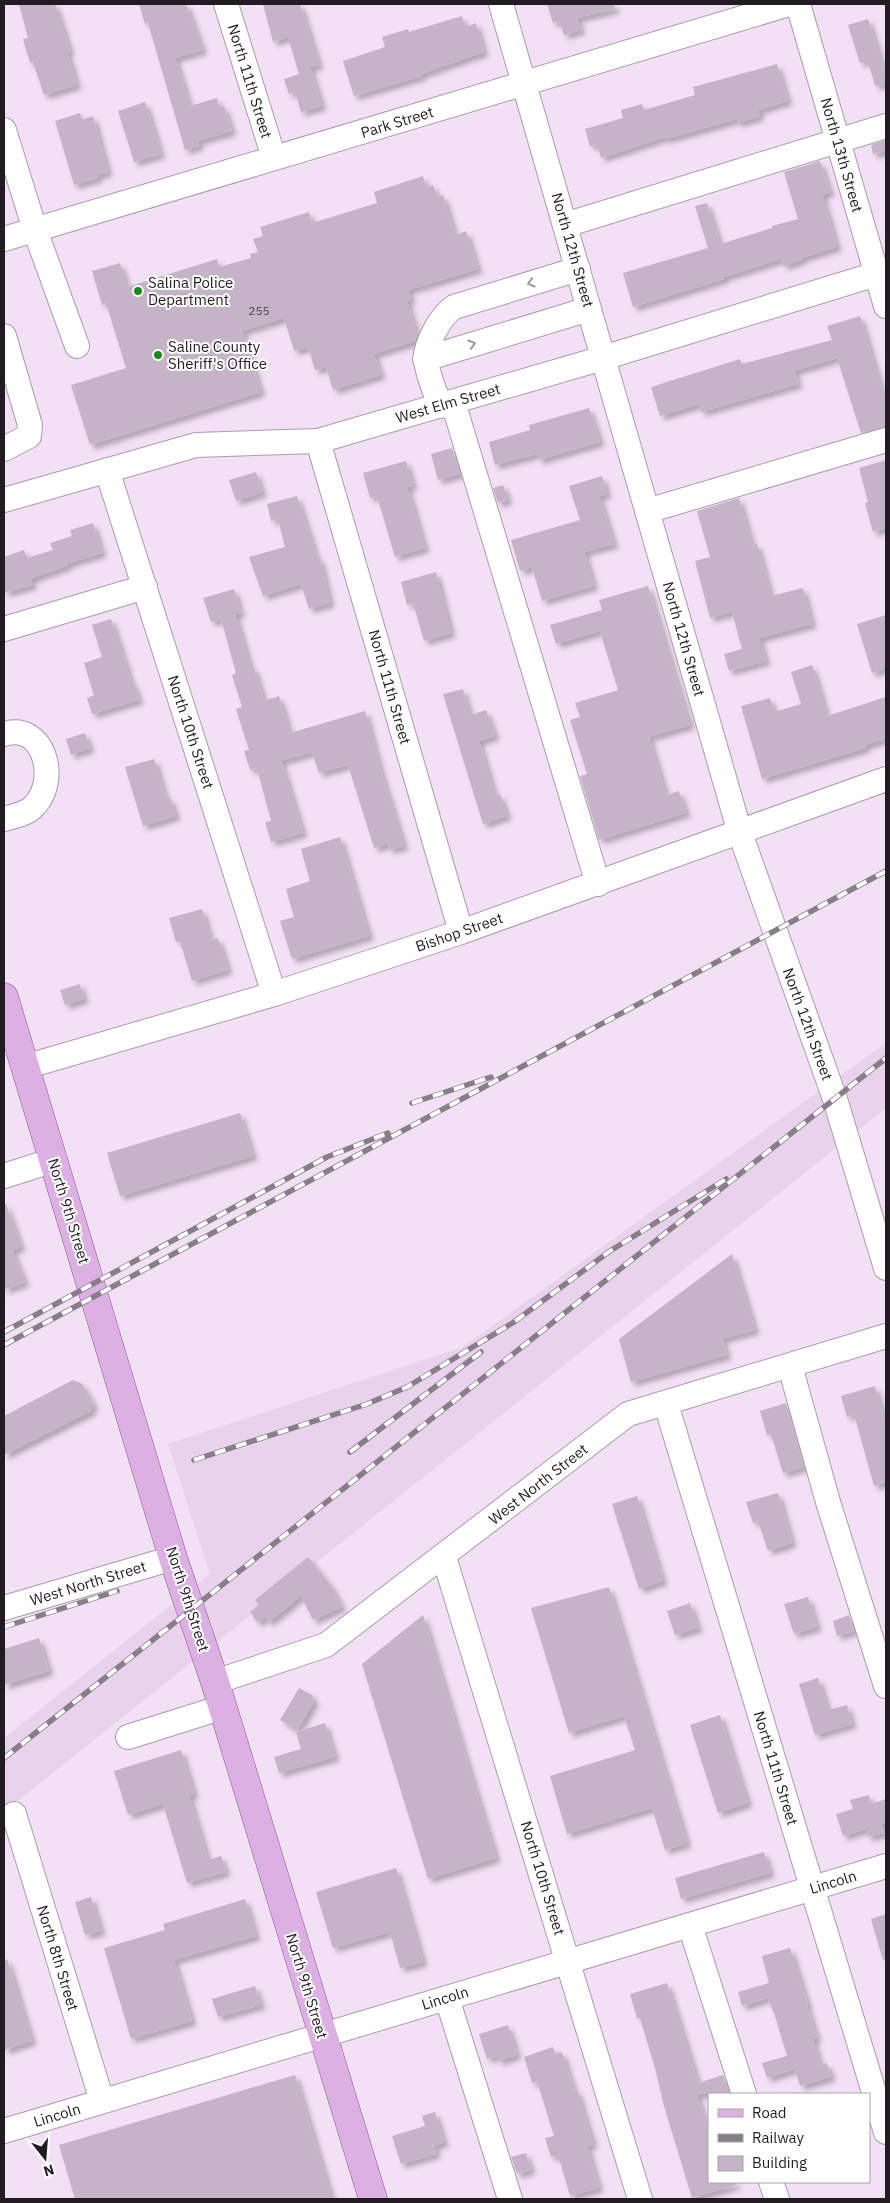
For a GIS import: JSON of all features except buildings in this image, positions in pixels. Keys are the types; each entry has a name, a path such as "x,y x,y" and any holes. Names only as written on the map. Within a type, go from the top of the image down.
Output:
{"main road":[{"name":"North 9th Street","path":"4,998 173,1558 223,1707 373,2199"}],"street":[{"name":"North 11th Street","path":"226,4 274,158"},
{"name":"North 12th Street","path":"502,4 740,833 835,1099 886,1268"},
{"name":"Park Street","path":"4,239 789,4"},
{"name":"North 13th Street","path":"798,4 838,140 882,273 886,306"},
{"path":"566,225 886,126"},
{"path":"4,130 35,230 77,346"},
{"path":"578,269 454,307 438,322 425,359 446,404 598,884"},
{"name":"West Elm Street","path":"4,500 196,445 318,441 603,358 882,273"},
{"path":"425,359 589,308"},
{"path":"4,336 30,425 29,436 4,449"},
{"path":"647,511 886,440"},
{"name":"North 11th Street","path":"318,441 461,932"},
{"name":"North 10th Street","path":"107,470 274,994"},
{"path":"4,629 145,587"},
{"path":"4,734 12,731 24,732 32,738 44,757 48,770 46,782 35,806 22,814 4,819"},
{"name":"Bishop Street","path":"25,1067 274,994 461,932 886,779"},
{"path":"4,1176 54,1160"},
{"name":"West North Street","path":"215,1682 326,1646 628,1414 886,1336"},
{"path":"790,1366 828,1502 886,1686"},
{"name":"North 11th Street","path":"666,1404 886,2132"},
{"name":"North 10th Street","path":"444,1557 640,2199"},
{"name":"West North Street","path":"4,1608 173,1558"},
{"path":"128,1736 223,1707"},
{"name":"North 8th Street","path":"14,1814 102,2101"},
{"name":"Lincoln","path":"4,2131 886,1866"},
{"path":"690,1925 744,2093"},
{"path":"447,1998 510,2199"},
{"path":"771,2183 776,2199"}],"shaded area":[{"path":"886,1043 886,1108 4,1812 4,1738 210,1574 168,1444 463,1347"}],"railway":[{"path":"4,1345 886,871"},
{"path":"4,1758 886,1058"},
{"path":"412,1103 491,1077"},
{"path":"4,1332 327,1157 388,1133"},
{"path":"194,1460 367,1404 407,1387 514,1322 610,1251 726,1179"},
{"path":"350,1452 481,1352"},
{"path":"4,1627 117,1591"}],"place":[{"name":"Salina Police Department","path":"138,291"},
{"name":"Saline County Sheriff's Office","path":"158,355"}]}
